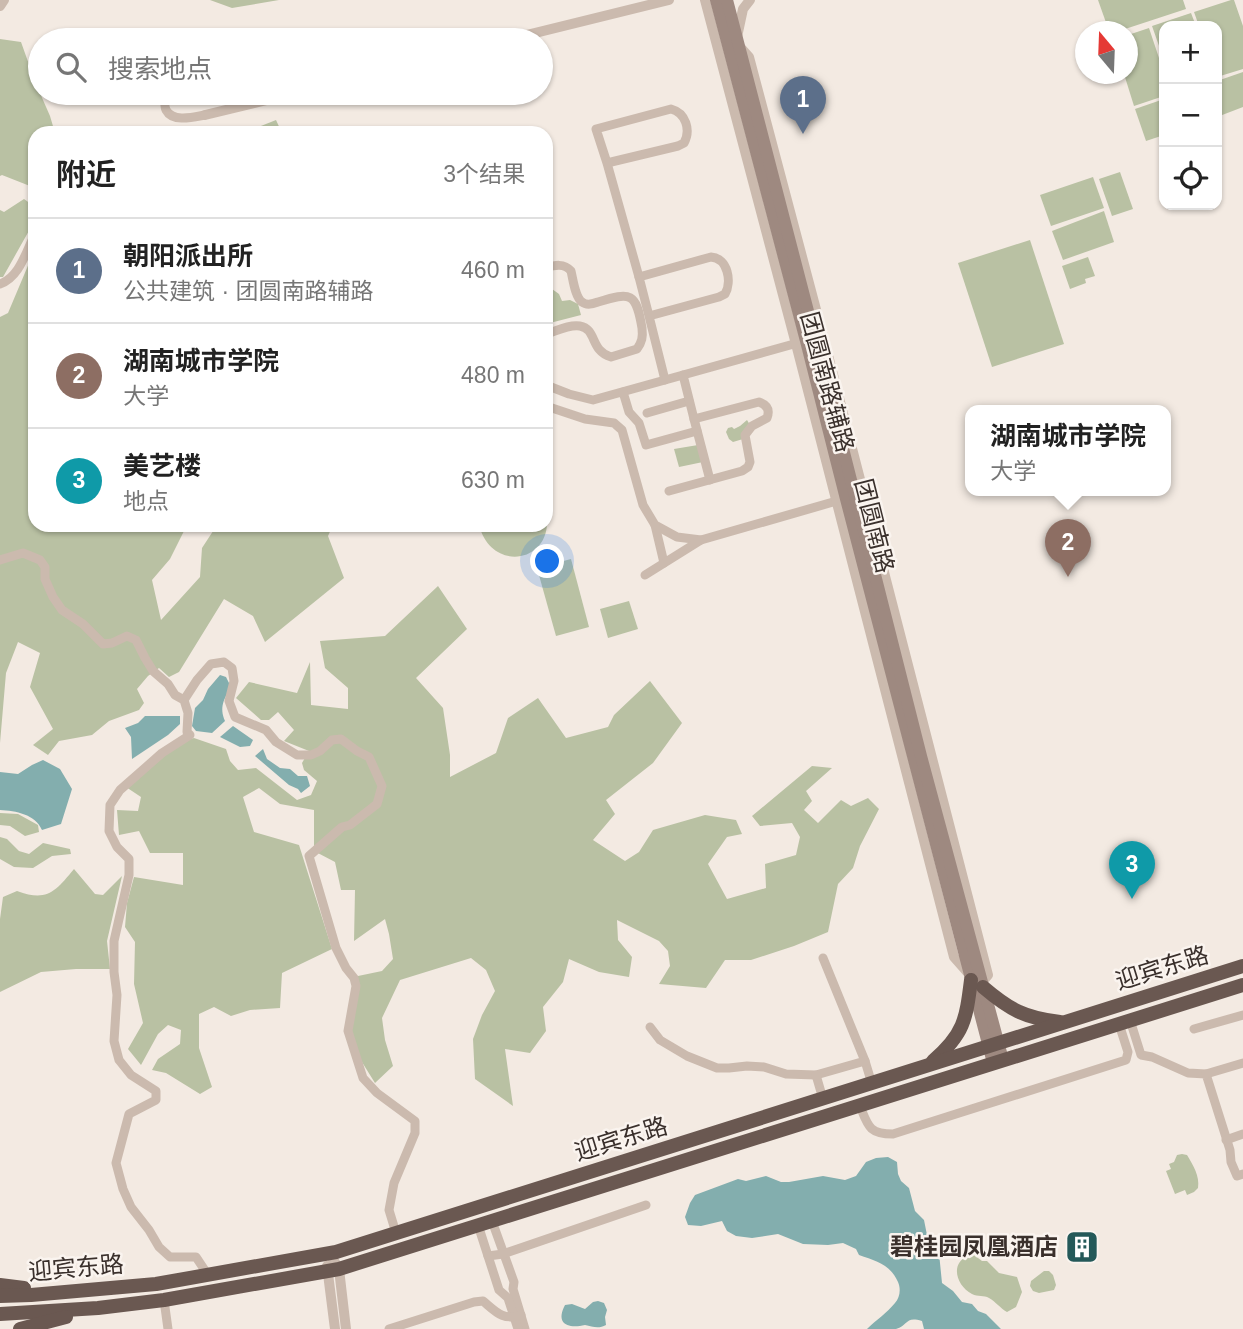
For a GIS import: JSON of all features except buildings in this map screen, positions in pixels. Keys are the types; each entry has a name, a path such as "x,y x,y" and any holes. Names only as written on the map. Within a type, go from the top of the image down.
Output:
{"highway":[{"name":"迎宾东路","path":"0,1296 156,1284 329,1253 1243,966"},
{"path":"926,1066 946,1049 961,1030 976,981 1016,1012 1038,1019 1065,1022"},
{"name":"迎宾东路","path":"0,1314 98,1308 164,1300 333,1270 1243,985"},
{"path":"0,1285 71,1292"},
{"path":"20,1329 98,1308"}],"main road":[{"name":"团圆南路","path":"716,0 841,500 998,1061"},
{"name":"团圆南路","path":"727,0 815,338 976,981"}],"street":[{"path":"0,6 4,0"},
{"path":"553,29 669,0"},
{"name":"团圆南路辅路","path":"705,0 801,342"},
{"path":"737,42 743,9 750,0"},
{"path":"165,105 171,115 182,119 246,105"},
{"path":"607,163 684,143 688,132 683,116 671,109 596,129 639,277 665,380"},
{"path":"0,284 10,278 28,249"},
{"path":"639,277 717,257 724,264 730,283 725,294 719,298 649,316"},
{"path":"553,266 568,268 571,271 578,296 584,304 621,295 632,299 636,303 642,341 637,349 611,356 600,352 591,333 585,328 579,326 553,332"},
{"path":"553,388 593,400 801,342"},
{"path":"683,375 710,480"},
{"path":"622,392 629,412 639,423 646,445 697,432"},
{"path":"647,413 689,401"},
{"path":"669,491 748,467 750,462 745,435 752,426 767,418 768,408 759,401 694,419"},
{"path":"553,408 585,419 614,423 622,430 642,505 655,525 664,563"},
{"path":"646,575 701,540 841,500"},
{"path":"655,525 677,537 701,540"},
{"path":"0,559 23,553 40,560 45,567 46,579 53,597 62,610 83,624 103,644 127,636 136,640 153,671 168,684 175,695 184,700 188,713 187,732 190,735 162,753 120,790 110,804 109,831 117,847 129,859 130,875 114,941 117,995 114,1041 119,1060 131,1074 156,1091 156,1100 129,1114 116,1163 131,1207 159,1247 170,1256 196,1257 208,1275"},
{"path":"184,700 211,664 224,662 232,668 234,681 229,701 235,718 266,730 276,742 297,755 311,755 332,740 341,739 369,757 382,786 377,804 350,825 342,827 309,856 336,948 356,986 348,1031 363,1078 377,1093 415,1121 415,1133 394,1183 389,1210 396,1233"},
{"path":"823,958 872,1084"},
{"path":"1194,1029 1243,1015"},
{"path":"1125,1022 1141,1055 1188,1073 1206,1074 1243,1063"},
{"path":"860,1105 868,1125 879,1134 893,1134 1098,1070 1126,1060 1128,1052 1125,1022"},
{"path":"650,1027 660,1040 687,1056 716,1068 764,1067 786,1074 816,1076 865,1061"},
{"path":"1206,1074 1231,1161 1237,1176 1243,1174"},
{"path":"816,1076 823,1099"},
{"path":"1226,1140 1243,1134"},
{"path":"489,1260 646,1205"},
{"path":"485,1223 502,1254 513,1289 518,1329"},
{"path":"485,1223 489,1260 498,1269 508,1298 525,1329"},
{"path":"329,1253 346,1329"},
{"path":"333,1270 335,1329"},
{"path":"164,1300 168,1329"},
{"path":"389,1329 474,1302 484,1301 498,1315 518,1316"}],"green space":[{"path":"210,0 279,0 232,8"},
{"path":"1098,0 1183,0 1186,9 1138,25 1138,21 1105,21"},
{"path":"1234,0 1243,26 1243,69 1222,75 1222,21 1197,21 1194,12"},
{"path":"1191,13 1194,21 1167,21"},
{"path":"1159,24 1159,46 1152,26"},
{"path":"1149,28 1159,58 1159,98 1134,106 1127,84 1138,84 1138,32"},
{"path":"0,39 21,42 28,62 28,105 45,105 53,126 28,126 28,185 0,176"},
{"path":"1243,72 1243,107 1222,115 1222,84 1222,79"},
{"path":"1159,101 1159,137 1146,141 1135,109"},
{"path":"276,120 279,126 261,126"},
{"path":"1120,172 1133,209 1112,216 1099,179"},
{"path":"1093,177 1104,208 1051,226 1040,195"},
{"path":"24,199 28,202 28,232 3,277 0,277 0,210 4,212"},
{"path":"1104,211 1114,242 1063,260 1052,231"},
{"path":"1030,240 1064,344 992,367 958,263"},
{"path":"1088,257 1095,276 1070,289 1062,266"},
{"path":"28,266 28,532 184,532 170,559 152,580 161,620 200,577 202,548 212,532 330,532 328,536 344,578 265,642 253,616 224,599 179,672 169,677 159,668 137,689 144,703 139,710 109,721 92,735 59,741 48,755 33,745 53,729 30,687 40,653 18,642 6,673 0,743 0,317 8,313"},
{"path":"553,290 562,301 570,300 578,304 581,315 553,322"},
{"path":"747,420 750,425 743,439 733,442 729,439 726,432 728,428 734,429"},
{"path":"698,445 703,462 679,467 674,449"},
{"path":"482,532 546,532 542,542 533,551 521,556 509,556 496,551 486,541"},
{"path":"571,559 589,627 556,636 537,568"},
{"path":"438,586 467,629 416,678 443,708 450,755 450,777 496,753 508,718 538,698 566,738 608,727 614,715 650,681 682,723 653,763 606,800 615,814 593,840 625,861 639,852 653,830 705,815 736,820 742,834 727,837 708,864 727,899 766,888 765,864 796,855 800,837 792,823 760,826 752,816 812,766 832,768 806,791 812,801 804,810 818,823 841,800 851,806 868,798 879,809 860,846 853,868 838,884 828,932 751,960 725,960 706,988 659,984 670,966 668,951 659,941 617,920 618,940 632,957 629,977 599,972 569,959 563,982 543,1007 546,1031 530,1053 505,1049 513,1106 475,1079 473,1039 495,991 486,970 471,958 400,980 382,1018 393,1066 375,1083 352,1046 352,1018 358,976 382,971 393,959 385,919 354,941 355,890 341,890 335,862 314,851 314,810 280,804 259,788 243,797 254,832 299,845 332,949 282,973 280,1008 250,1010 231,1016 214,1007 199,1014 199,1048 212,1087 200,1094 166,1073 152,1070 158,1059 180,1044 181,1030 168,1025 158,1034 141,1065 128,1049 143,1023 134,984 135,942 125,927 127,903 134,877 183,885 183,853 150,853 139,831 119,835 117,810 138,811 141,797 123,785 169,745 194,738 226,749 230,761 238,770 256,768 297,800 311,795 317,781 304,770 302,763 309,751 284,741 294,730 278,712 269,720 261,720 236,698 249,682 297,693 310,662 311,705 348,709 348,688 325,668 320,641 385,636"},
{"path":"629,601 638,629 608,638 600,609"},
{"path":"0,813 18,814 38,825 39,832 25,836 10,826 0,825"},
{"path":"0,837 7,839 19,851 29,854 43,843 70,849 71,854 52,856 33,868 14,867 0,859"},
{"path":"74,869 95,894 103,895 122,876 107,941 110,969 41,972 0,992 0,919 3,897 17,891 36,895 50,893"},
{"path":"1177,1155 1187,1155 1198,1179 1198,1188 1187,1195 1185,1190 1175,1194 1166,1171 1171,1169 1169,1164 1174,1162"},
{"path":"970,1255 987,1261 999,1273 1017,1277 1022,1292 1016,1307 1007,1312 989,1298 972,1294 962,1286 957,1268 963,1258"},
{"path":"1044,1271 1053,1275 1056,1285 1054,1290 1039,1293 1033,1291 1031,1281"}],"water":[{"path":"220,675 226,677 231,687 222,707 225,721 212,733 196,731 192,726 195,708"},
{"path":"145,716 180,716 180,724 132,759 131,737 125,728 138,723"},
{"path":"233,726 253,740 250,746 240,747 220,737"},
{"path":"263,749 267,759 280,768 290,769 298,776 307,776 310,786 301,793 289,785 255,756"},
{"path":"43,760 60,769 72,789 61,824 42,830 30,817 0,810 0,772 18,774"},
{"path":"888,1157 897,1162 901,1181 909,1188 915,1211 924,1220 927,1235 939,1253 942,1283 962,1302 972,1304 1001,1329 924,1329 922,1321 910,1320 896,1329 867,1329 892,1307 899,1296 899,1285 895,1276 882,1264 859,1255 856,1249 843,1243 803,1244 778,1234 752,1238 736,1236 727,1231 722,1221 701,1226 688,1225 685,1217 695,1195 738,1179 746,1181 766,1176 789,1182 823,1176 845,1180 856,1176 866,1162"},
{"path":"598,1301 604,1303 607,1310 606,1325 573,1326 562,1321 565,1305 572,1304 585,1309"}],"place":[{"name":"朝阳派出所","path":"803,134"},
{"name":"湖南城市学院","path":"1068,577"},
{"name":"美艺楼","path":"1132,899"},
{"name":"碧桂园凤凰酒店","path":"1082,1247"}]}
